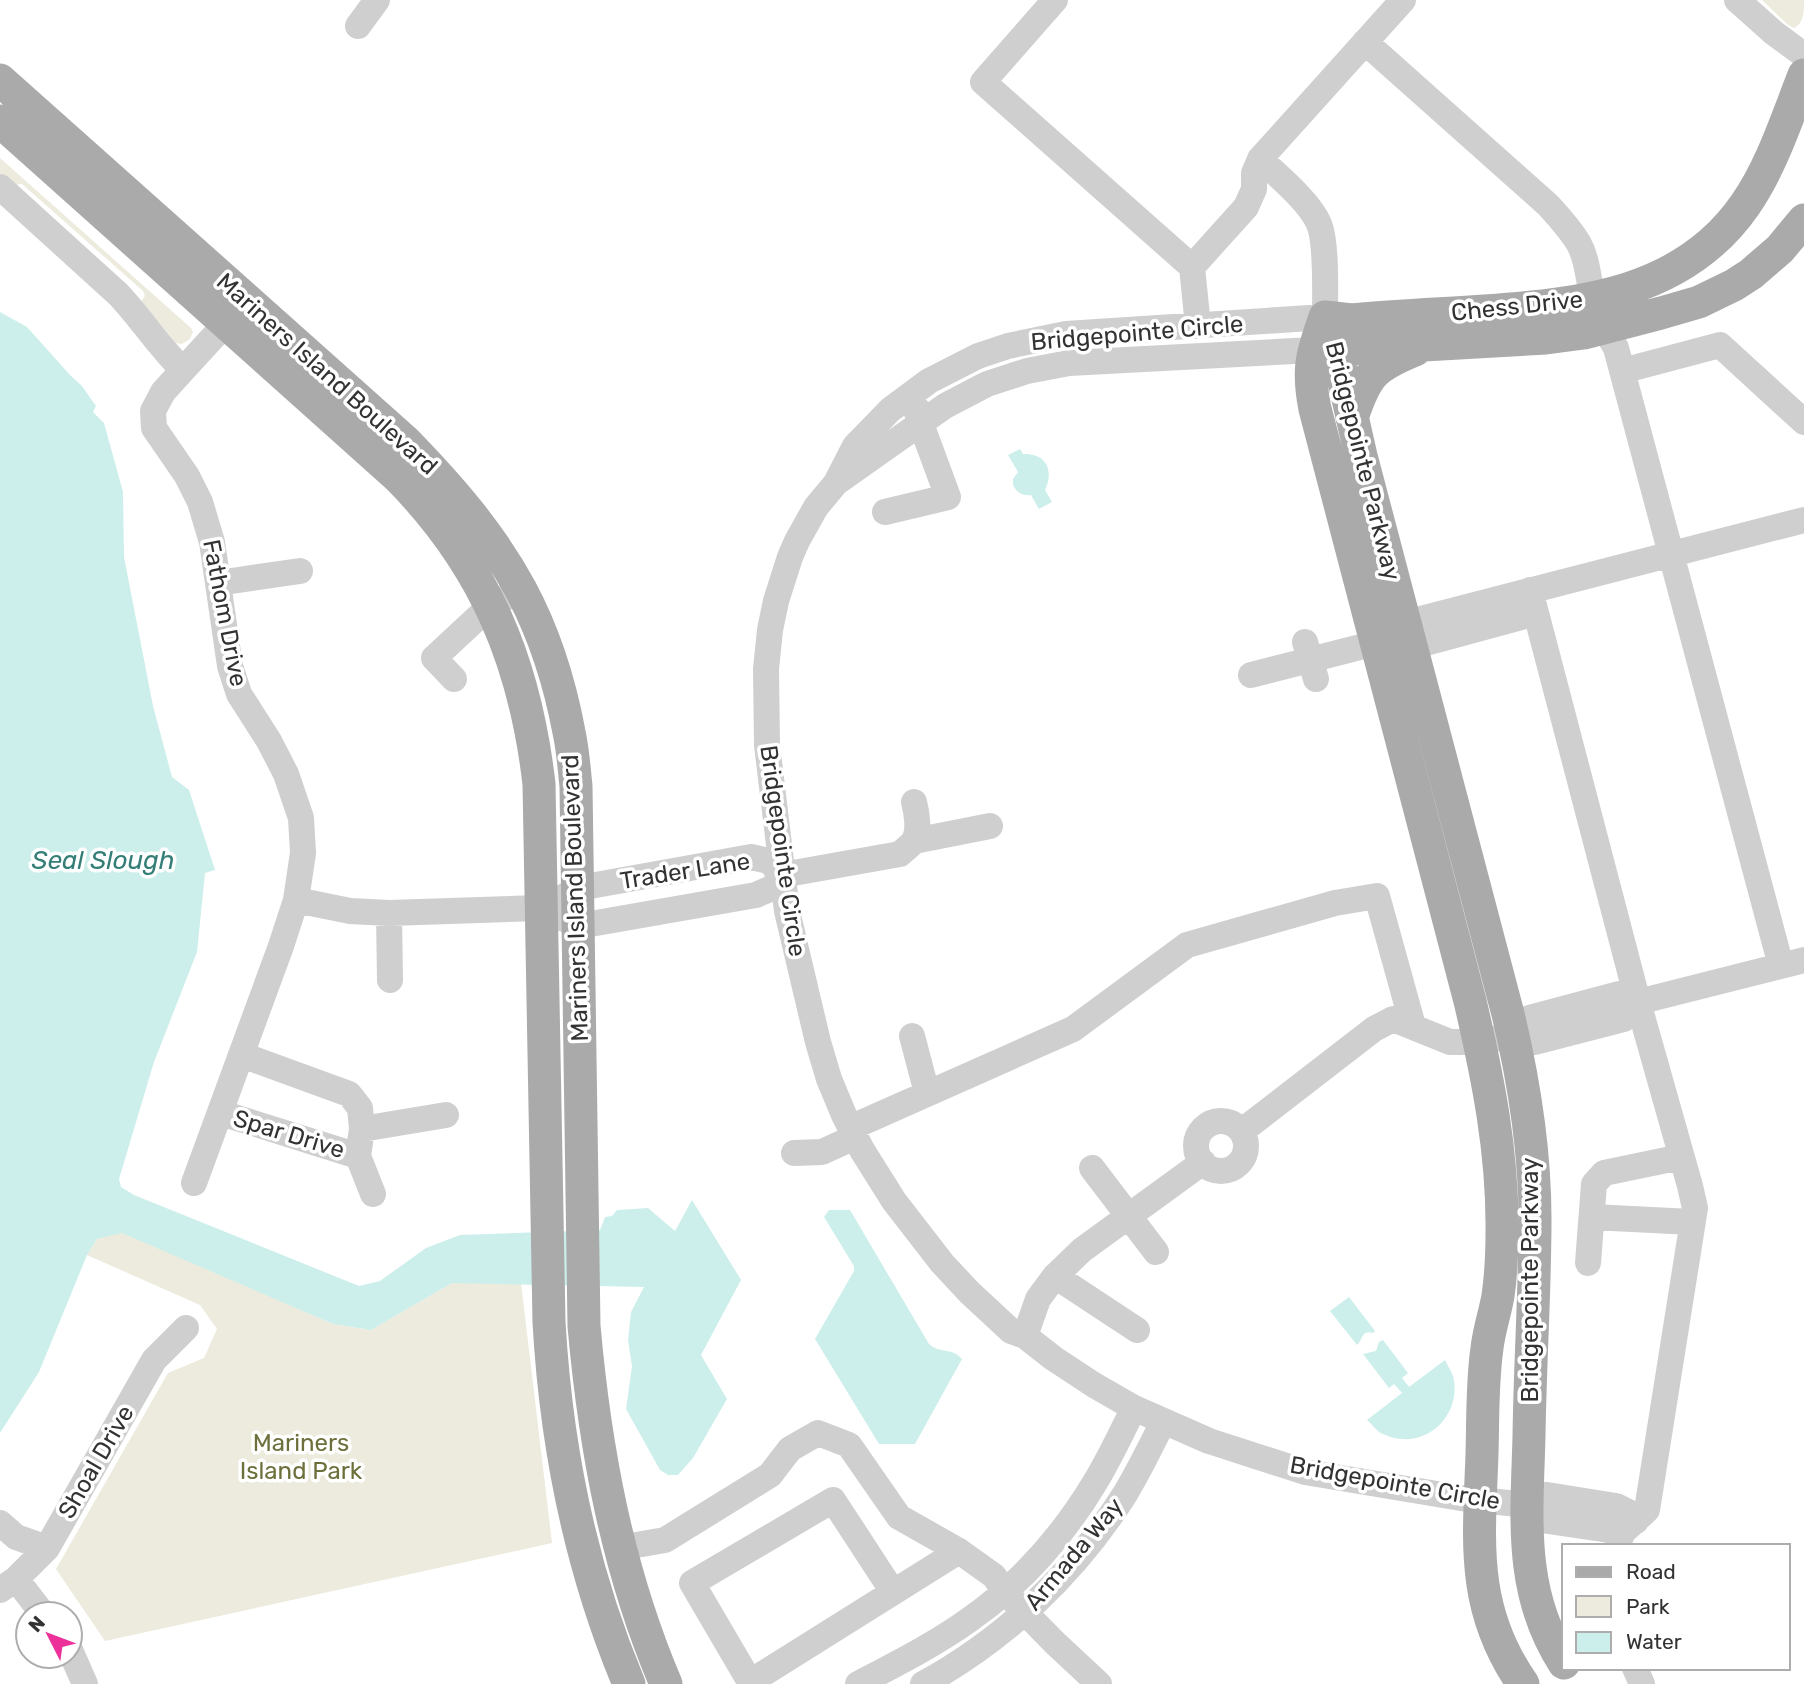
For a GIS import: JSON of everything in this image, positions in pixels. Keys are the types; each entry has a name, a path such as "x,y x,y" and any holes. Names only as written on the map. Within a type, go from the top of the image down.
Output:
{"main road":[{"name":"Chess Drive","path":"1325,350 1546,338 1598,313 1633,287 1669,272 1702,250 1730,223 1753,192 1762,174 1804,75"},
{"name":"Mariners Island Boulevard","path":"0,80 405,441 441,477 495,548 521,590 540,634 557,684 569,733 576,786 584,1326 591,1392 604,1481 619,1548 638,1610 666,1684"},
{"name":"Mariners Island Boulevard","path":"0,121 416,495 463,558 491,605 509,649 534,739 539,784 550,1322 554,1396 569,1489 586,1555 629,1684"},
{"name":"Chess Drive","path":"1325,317 1352,320 1537,307 1598,313 1699,302 1751,274 1780,249 1804,220"},
{"name":"Bridgepointe Parkway","path":"1325,317 1325,350 1352,418 1513,1035 1528,1117 1535,1205 1528,1556 1532,1587 1544,1624 1562,1659"},
{"path":"1352,418 1360,393 1369,377 1392,359 1426,345"},
{"name":"Bridgepointe Parkway","path":"1325,350 1310,376 1315,409 1480,1042 1497,1134 1502,1233 1500,1281 1486,1358 1479,1560 1485,1598 1501,1645 1523,1684"}],"street":[{"path":"358,26 377,0"},
{"path":"1055,0 983,82 1192,267 1198,326"},
{"path":"1192,267 1246,207 1254,189 1254,173 1260,159 1403,0"},
{"path":"1737,0 1804,55"},
{"path":"1242,1131 1374,1029 1393,1019 1450,1042 1480,1042 1513,1035 1519,1040 1535,1042 1624,1018 1638,1002 1793,963 1671,554 1616,348 1598,313 1580,245 1548,205 1365,42"},
{"path":"1260,159 1303,201 1320,224 1324,249 1325,317"},
{"path":"0,187 118,294 183,370"},
{"name":"Fathom Drive","path":"194,1184 296,900 303,853 301,818 286,774 239,694 230,666 212,542 200,502 187,476 154,428 153,411 163,392 248,300"},
{"name":"Bridgepointe Circle","path":"1325,317 1066,334 1007,346 978,356 929,381 890,410 855,446 836,483 816,507 790,557 777,594 770,629 766,745 787,911 818,1042 833,1088 853,1132 894,1201 942,1263 1011,1331 1025,1336 1053,1358 1133,1408 1209,1441 1305,1472 1527,1505"},
{"path":"885,512 948,497 917,413 924,400 951,381 1038,339"},
{"path":"1622,371 1720,345 1804,422"},
{"name":"Bridgepointe Circle","path":"836,483 945,406 987,384 1027,370 1069,363 1325,350"},
{"path":"1251,675 1533,601 1671,554 1804,520"},
{"path":"218,583 300,571"},
{"path":"454,679 434,658 491,605 521,590"},
{"path":"1527,1505 1532,1513 1548,1521 1625,1533 1647,1510 1695,1208 1533,601"},
{"path":"914,802 914,841"},
{"path":"782,875 900,854 914,841 990,826"},
{"name":"Trader Lane","path":"296,900 350,911 389,913 541,908 579,888 751,857 769,861 782,875 772,888 756,895 579,926 541,908"},
{"path":"794,1153 822,1152 926,1093 1073,1030 1187,945 1335,903 1377,896 1413,1026"},
{"path":"389,913 390,980"},
{"path":"912,1036 926,1093"},
{"name":"Spar Drive","path":"242,1055 349,1094 360,1108 362,1129 358,1156 373,1194"},
{"name":"Spar Drive","path":"221,1113 358,1156"},
{"name":"Spar Drive","path":"362,1129 446,1115"},
{"path":"1213,1122 1229,1122 1242,1131 1246,1147 1240,1163 1233,1168 1217,1170 1202,1162 1196,1147 1197,1139 1206,1126 1213,1122"},
{"path":"1588,1263 1594,1184 1604,1173 1681,1157"},
{"path":"1025,1336 1038,1299 1055,1276 1082,1250 1202,1162"},
{"path":"1092,1168 1156,1252"},
{"path":"1592,1217 1692,1222"},
{"path":"1055,1276 1137,1330"},
{"name":"Shoal Drive","path":"8,1585 47,1548 155,1360 186,1328"},
{"name":"Armada Way","path":"858,1684 969,1620 1005,1592 1038,1560 1070,1521 1096,1482 1133,1408"},
{"name":"Armada Way","path":"923,1684 988,1644 1025,1613 1062,1575 1097,1534 1126,1492 1163,1422"},
{"path":"619,1548 665,1540 770,1475 790,1449 818,1433 849,1444 899,1517 959,1551 994,1576 1025,1613 1099,1684"},
{"path":"893,1592 833,1500 692,1583 750,1682 959,1551"},
{"path":"0,1524 16,1537 47,1548"},
{"path":"8,1585 26,1600"}],"green space":[{"path":"1762,0 1804,0 1802,20 1794,28 1788,25"},
{"path":"0,158 191,328 193,332 190,339 182,344 176,343 142,302 145,296 143,291 22,184 15,186 0,173"},
{"name":"Mariners Island Park","path":"122,1232 333,1324 371,1330 452,1283 521,1283 552,1543 105,1641 84,1610 84,1600 77,1600 56,1569 168,1373 204,1358 217,1329 200,1305 87,1255 97,1239"}],"water":[{"name":"Seal Slough","path":"0,312 27,327 82,386 96,406 93,412 104,423 123,492 124,557 153,706 172,777 189,790 215,870 205,873 197,952 154,1062 119,1179 121,1187 134,1195 359,1286 380,1281 426,1248 460,1235 600,1230 605,1217 612,1216 617,1210 648,1208 675,1231 692,1200 741,1280 701,1355 727,1399 693,1458 678,1475 668,1475 660,1470 626,1409 632,1366 628,1340 631,1312 644,1287 452,1283 371,1330 333,1324 122,1233 97,1239 87,1255 39,1372 0,1433"},
{"path":"1020,449 1023,454 1031,454 1043,460 1048,470 1045,490 1052,502 1039,509 1031,495 1020,493 1013,485 1013,479 1018,472 1008,455"},
{"path":"829,1210 850,1210 929,1344 954,1353 962,1359 915,1444 879,1444 815,1339 854,1271 854,1266 824,1217"},
{"path":"1349,1297 1375,1331 1366,1332 1357,1345 1330,1311"},
{"path":"1383,1340 1408,1373 1402,1378 1409,1387 1445,1360 1453,1375 1454,1395 1451,1408 1435,1429 1424,1435 1411,1439 1397,1438 1381,1433 1367,1420 1402,1393 1394,1384 1389,1388 1363,1354 1376,1351 1379,1342"}]}
